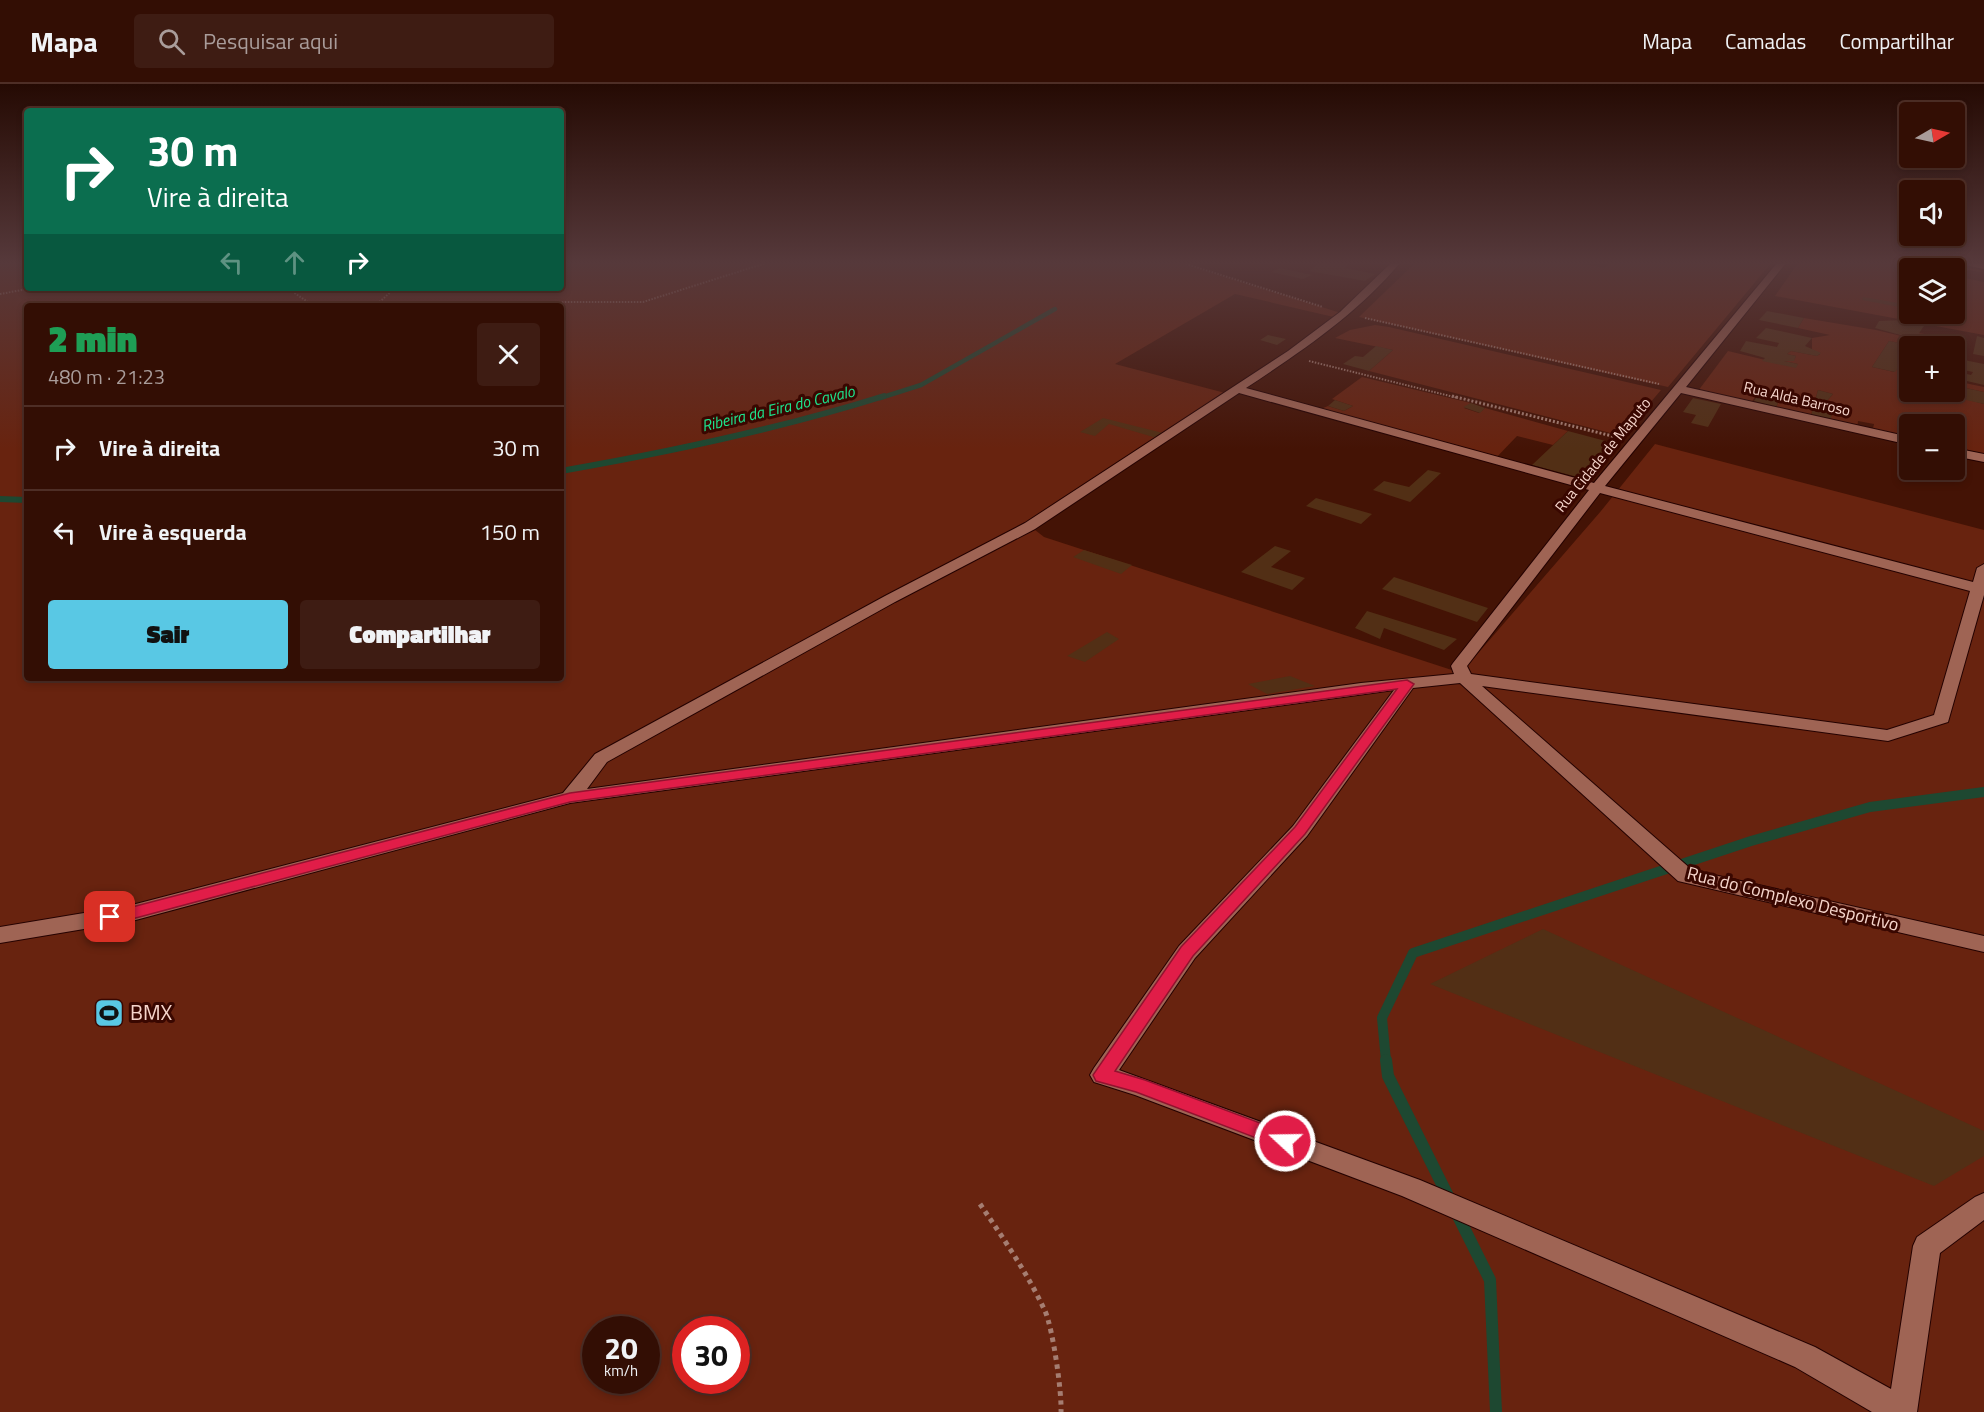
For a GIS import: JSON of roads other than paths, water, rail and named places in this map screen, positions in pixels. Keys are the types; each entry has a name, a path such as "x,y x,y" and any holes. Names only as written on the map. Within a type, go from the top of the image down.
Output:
{"street":[{"path":"570,797 601,758 890,599 1030,526 1288,356 1329,325"},
{"name":"Rua Cidade de Maputo","path":"1462,675 1459,666 1597,488 1730,325"},
{"name":"Rua Alda Barroso","path":"1677,388 1899,438"},
{"path":"1237,389 1597,488 1981,589"},
{"path":"1965,454 1984,458"},
{"path":"0,935 132,913 570,797 1462,675 1888,736 1942,718 1981,589 1984,568"},
{"name":"Rua do Complexo Desportivo","path":"1462,675 1685,876 1984,944"},
{"path":"1407,684 1300,831 1187,952 1102,1075 1138,1086 1411,1188 1805,1357 1902,1412 1928,1246 1984,1205"}],"waterway":[{"name":"Ribeira da Eira do Cavalo","path":"880,398 921,385 1027,325"},
{"name":"Ribeira da Eira do Cavalo","path":"564,470 724,439 884,396"},
{"name":"Ribeira da Eira do Cavalo","path":"0,499 24,500"},
{"path":"1386,1061 1382,1018 1413,953 1751,841 1870,807 1984,792"},
{"path":"1386,1060 1388,1076 1450,1200"},
{"path":"1456,1212 1490,1280 1496,1412"}],"place":[{"name":"BMX","path":"109,1013"}]}
